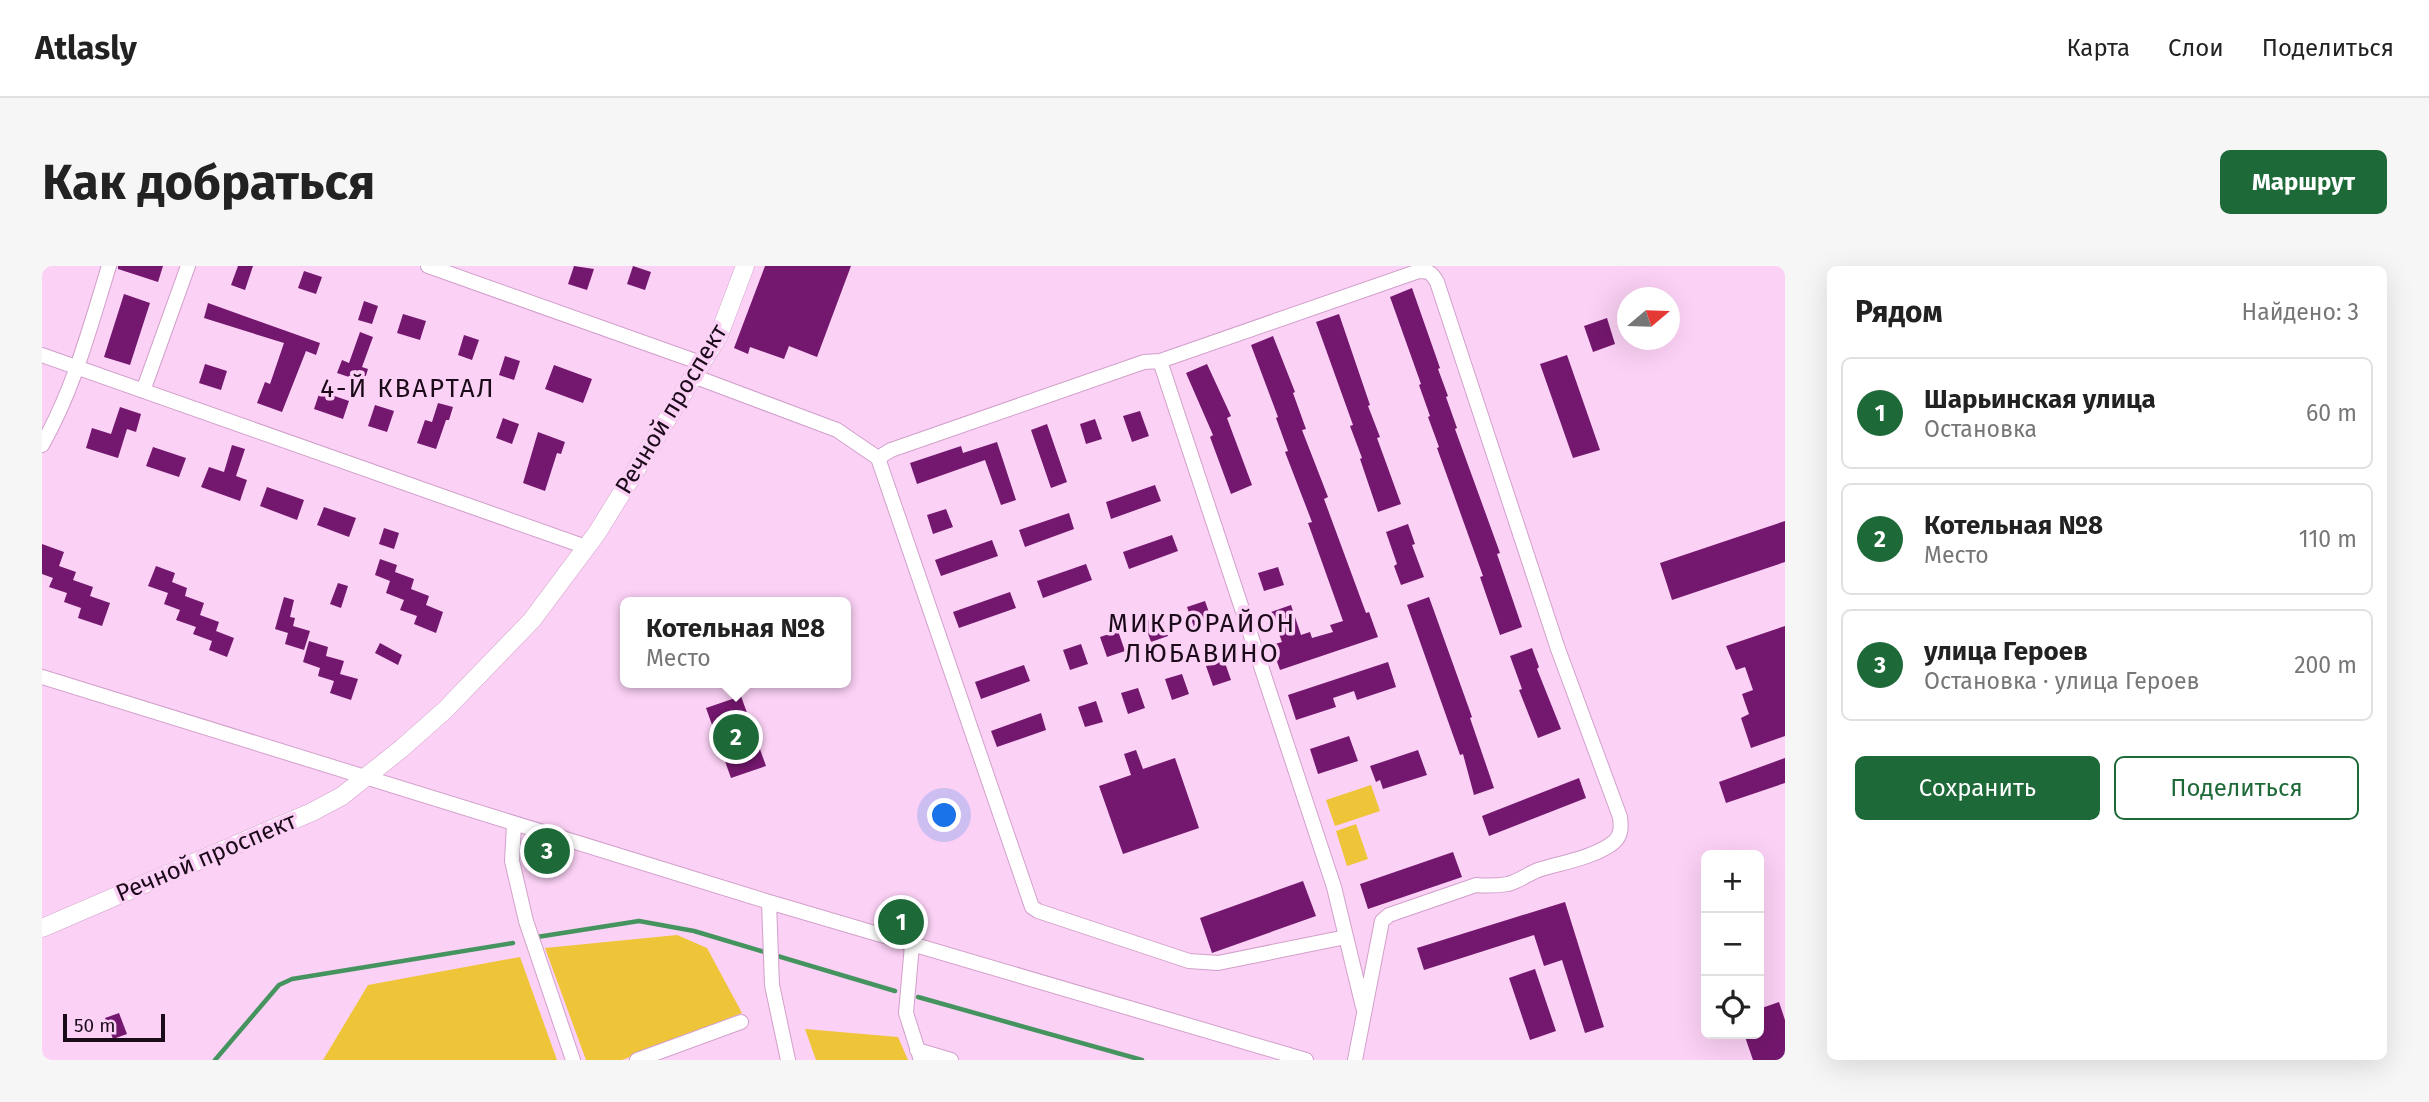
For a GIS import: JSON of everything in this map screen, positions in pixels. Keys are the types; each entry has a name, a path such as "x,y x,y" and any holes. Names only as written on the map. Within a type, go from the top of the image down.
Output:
{"street":[{"path":"42,445 59,416 78,368 109,266"},
{"path":"143,391 188,266"},
{"path":"428,266 697,370 837,430 878,458 1032,907 1189,961 1218,963 1346,937"},
{"name":"Речной проспект","path":"42,928 312,812 342,796 366,779 445,710 532,620 586,547 719,335 745,266"},
{"path":"878,458 891,450 1006,409 1144,362 1160,361 1419,271 1428,271 1433,275 1558,649 1620,817 1621,831 1616,840 1604,848 1535,871 1511,883 1490,887 1476,885 1389,915 1382,921 1355,1060"},
{"path":"42,355 586,547"},
{"path":"1160,361 1334,887 1364,1012"},
{"path":"42,677 514,825 1306,1060"},
{"path":"514,825 512,861 526,921 573,1060"},
{"path":"769,902 772,985 788,1060"},
{"path":"912,945 906,1013 919,1055 951,1060"},
{"path":"637,1060 741,1022"}],"shaded area":[{"path":"1371,785 1380,811 1335,826 1326,800"},
{"path":"1356,824 1368,859 1347,866 1336,831"},
{"path":"677,935 707,948 742,1013 622,1060 586,1060 545,948"},
{"path":"520,957 557,1060 323,1060 368,985"},
{"path":"805,1029 898,1037 908,1060 816,1060"}],"building":[{"path":"118,266 163,266 158,282 118,269"},
{"path":"238,266 253,266 245,290 231,285"},
{"path":"574,266 594,269 587,290 568,284"},
{"path":"633,266 651,272 645,290 627,284"},
{"path":"765,266 851,266 817,357 789,346 784,359 750,347 748,354 734,348"},
{"path":"304,271 322,277 316,294 298,288"},
{"path":"1412,288 1440,368 1438,369 1457,428 1455,429 1500,553 1497,554 1522,627 1500,635 1480,577 1483,576 1437,448 1439,447 1419,385 1421,384 1390,297"},
{"path":"124,294 150,303 130,365 104,357"},
{"path":"364,301 378,306 372,324 358,320"},
{"path":"208,303 320,343 316,355 306,351 282,412 257,403 265,382 270,384 284,343 204,318"},
{"path":"403,314 426,321 420,340 397,333"},
{"path":"1339,314 1380,437 1377,438 1401,504 1378,512 1350,426 1353,425 1316,322"},
{"path":"1607,318 1615,344 1593,352 1584,326"},
{"path":"360,332 373,337 362,367 368,369 364,382 337,373 342,360 349,363"},
{"path":"464,335 479,340 472,360 458,355"},
{"path":"1273,336 1295,392 1293,393 1306,429 1302,430 1328,497 1324,499 1366,613 1369,612 1378,637 1280,670 1271,645 1282,642 1271,612 1291,605 1301,635 1310,632 1312,638 1333,632 1330,625 1343,621 1308,523 1312,522 1285,452 1288,451 1276,418 1278,417 1251,345"},
{"path":"1567,355 1600,450 1573,458 1540,364"},
{"path":"505,356 520,361 514,380 499,375"},
{"path":"205,364 227,371 221,390 199,383"},
{"path":"1207,364 1231,416 1227,418 1252,485 1231,494 1210,437 1213,435 1186,373"},
{"path":"554,365 592,379 583,403 545,389"},
{"path":"320,391 349,401 343,419 314,409"},
{"path":"438,403 453,407 436,449 417,443 425,420 432,422"},
{"path":"375,405 394,411 387,432 368,426"},
{"path":"120,407 141,414 136,432 127,429 118,458 86,448 92,428 111,434"},
{"path":"1140,411 1149,436 1132,442 1123,416"},
{"path":"503,418 519,424 512,444 496,438"},
{"path":"1095,419 1102,439 1086,444 1080,424"},
{"path":"1047,424 1067,482 1051,488 1031,430"},
{"path":"538,432 565,442 561,454 557,453 545,491 523,483"},
{"path":"997,442 1016,500 1001,505 985,460 917,484 910,463 961,446 963,453"},
{"path":"232,445 245,449 236,476 247,480 240,501 201,487 209,467 224,472"},
{"path":"153,447 186,458 179,477 146,466"},
{"path":"1155,485 1161,501 1111,519 1106,502"},
{"path":"267,487 304,500 297,520 260,506"},
{"path":"324,507 356,518 349,537 317,525"},
{"path":"946,509 953,527 933,534 927,515"},
{"path":"1069,513 1074,529 1025,547 1019,530"},
{"path":"1785,521 1785,562 1672,600 1660,563"},
{"path":"1408,524 1415,544 1412,545 1424,577 1401,585 1386,532"},
{"path":"384,528 399,533 394,549 379,544"},
{"path":"1172,535 1178,551 1129,569 1123,552"},
{"path":"992,540 998,556 941,576 935,560"},
{"path":"42,544 64,552 59,566 76,572 73,580 93,587 90,596 110,603 102,626 78,618 81,608 64,602 67,593 49,587 53,578 42,574"},
{"path":"380,559 397,565 395,572 414,579 411,589 429,596 426,605 443,612 436,633 414,624 417,616 400,610 404,600 386,593 390,581 375,575"},
{"path":"1086,564 1092,580 1043,598 1037,581"},
{"path":"156,566 175,573 172,582 187,588 185,596 204,603 200,615 219,622 216,631 234,638 227,657 209,650 212,641 193,634 196,627 176,620 180,610 164,604 168,593 148,586"},
{"path":"1278,567 1284,585 1264,591 1258,573"},
{"path":"338,583 348,586 341,608 330,604"},
{"path":"1010,592 1016,608 959,628 953,612"},
{"path":"284,597 294,600 290,617 295,618 293,626 310,631 304,650 285,644 288,633 275,629"},
{"path":"1429,597 1494,788 1474,795 1463,754 1460,755 1407,605"},
{"path":"1205,601 1212,621 1194,627 1187,607"},
{"path":"1161,616 1168,636 1151,642 1144,622"},
{"path":"1785,626 1785,736 1751,748 1741,718 1749,714 1742,694 1753,690 1745,667 1736,670 1726,646"},
{"path":"1118,631 1125,651 1107,657 1100,637"},
{"path":"309,641 328,647 326,656 344,661 340,674 358,679 351,700 330,693 334,681 318,676 320,668 303,662"},
{"path":"380,643 402,655 398,665 375,653"},
{"path":"1081,644 1088,664 1070,670 1063,650"},
{"path":"1532,648 1539,667 1537,669 1561,729 1538,738 1519,690 1522,689 1510,656"},
{"path":"1224,660 1231,680 1213,686 1206,666"},
{"path":"1388,662 1396,687 1357,700 1354,691 1333,698 1336,707 1296,720 1288,695"},
{"path":"1024,665 1030,681 981,699 975,682"},
{"path":"1182,674 1189,694 1172,700 1165,679"},
{"path":"1138,688 1145,708 1128,714 1121,693"},
{"path":"741,696 766,766 731,778 706,708"},
{"path":"1096,701 1103,722 1085,727 1078,707"},
{"path":"1041,713 1046,730 997,747 991,731"},
{"path":"1349,736 1358,761 1318,774 1310,749"},
{"path":"1136,750 1143,769 1175,758 1199,828 1123,854 1099,786 1131,775 1124,754"},
{"path":"1418,750 1427,775 1383,789 1380,780 1376,782 1370,766"},
{"path":"1785,758 1785,783 1726,803 1719,782"},
{"path":"1579,778 1586,798 1489,836 1482,816"},
{"path":"1453,852 1462,877 1368,909 1360,884"},
{"path":"1303,881 1316,916 1212,953 1200,918"},
{"path":"1565,902 1604,1027 1585,1033 1562,960 1544,966 1534,935 1424,970 1417,948"},
{"path":"1535,969 1556,1031 1530,1040 1509,978"},
{"path":"1779,1002 1785,1020 1785,1060 1753,1060 1746,1039 1764,1039 1764,1007"},
{"path":"119,1013 127,1034 113,1039 105,1018"}],"waterway":[{"path":"537,937 639,921 694,931 895,991"},
{"path":"215,1060 279,985 292,979 513,943"},
{"path":"918,997 1142,1060"}],"place":[{"name":"Котельная №8","path":"736,737"},
{"name":"улица Героев","path":"547,851"},
{"name":"Шарьинская улица","path":"901,922"}],"district":[{"name":"4-Й КВАРТАЛ","path":"408,388"},
{"name":"МИКРОРАЙОН ЛЮБАВИНО","path":"1202,638"}]}
